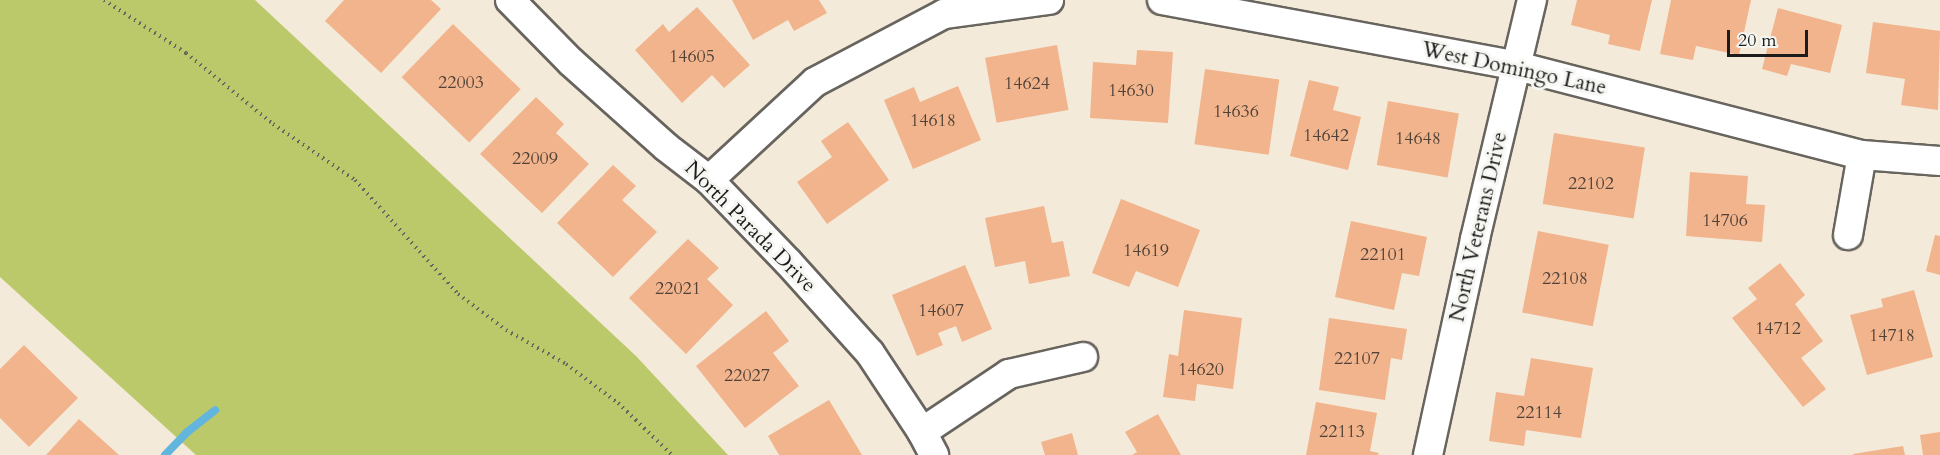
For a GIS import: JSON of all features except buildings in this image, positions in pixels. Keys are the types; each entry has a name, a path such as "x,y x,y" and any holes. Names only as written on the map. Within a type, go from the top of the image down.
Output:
{"street":[{"name":"North Parada Drive","path":"510,0 571,62 666,147 709,180 870,353 928,443"},
{"path":"709,180 815,82 825,76 944,14 1049,0"},
{"name":"West Domingo Lane","path":"1162,0 1517,66 1862,154 1940,161"},
{"name":"North Veterans Drive","path":"1428,455 1475,239 1532,0"},
{"path":"1848,235 1862,154"},
{"path":"928,443 1009,374 1083,357"}],"path":[{"path":"104,0 186,53 273,124 355,180 458,294 506,330 566,364 618,403 672,455"}],"green space":[{"path":"0,0 255,0 636,356 728,455 196,455 0,277"}],"waterway":[{"path":"165,455 186,433 215,410"}]}
